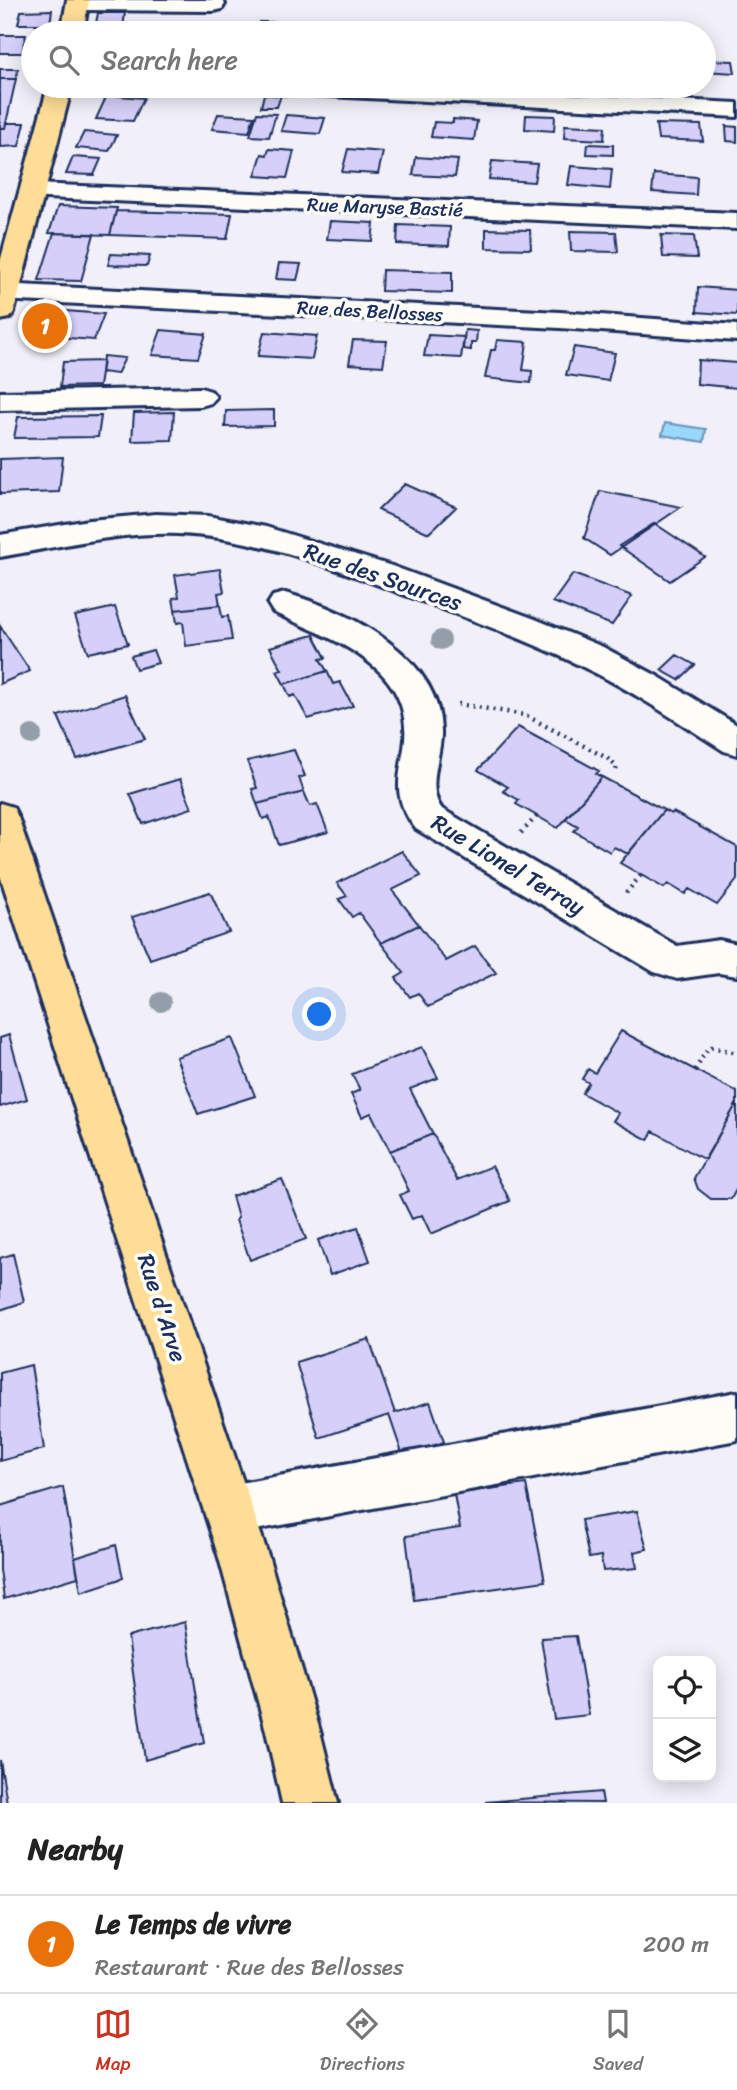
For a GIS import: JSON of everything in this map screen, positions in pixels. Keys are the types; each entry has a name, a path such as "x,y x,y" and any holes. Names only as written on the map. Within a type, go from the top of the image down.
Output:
{"main road":[{"path":"74,21 78,1"},
{"path":"1,299 33,192 57,98"},
{"name":"Rue d'Arve","path":"0,817 229,1510 293,1731 310,1803"}],"street":[{"path":"78,1 214,4"},
{"path":"504,98 737,110"},
{"name":"Rue Maryse Bastié","path":"33,192 737,221"},
{"name":"Rue des Bellosses","path":"1,299 573,320 737,333"},
{"path":"0,401 201,397"},
{"name":"Rue des Sources","path":"0,546 131,526 165,524 220,529 282,543 373,571 542,635 620,671 737,742"},
{"name":"Rue Lionel Terray","path":"285,604 375,649 404,677 419,705 424,729 415,796 421,810 429,819 668,960 686,963 720,956 737,960"},
{"path":"229,1510 737,1416"}],"path":[{"path":"419,705 450,703 525,715 607,758 617,767 615,774"},
{"path":"695,1070 707,1050 712,1047 737,1053"}],"water":[{"path":"665,423 706,429 704,442 662,435"}],"building":[{"path":"52,10 50,21 21,21 21,24 18,24 21,11"},
{"path":"98,13 125,13 124,21 96,21"},
{"path":"0,35 21,35 21,53 0,53"},
{"path":"716,60 733,61 735,73 716,72"},
{"path":"0,69 18,69 16,79 0,79"},
{"path":"0,79 16,79 5,128 0,128"},
{"path":"106,98 144,98 133,121 96,119"},
{"path":"263,98 280,98 277,107 261,107"},
{"path":"257,113 276,114 269,137 250,136"},
{"path":"218,114 254,116 249,132 212,129"},
{"path":"286,115 325,118 320,134 281,131"},
{"path":"526,115 555,116 554,131 525,129"},
{"path":"453,119 477,121 474,140 431,137 434,122 453,123"},
{"path":"6,123 25,123 19,146 0,147 0,128 5,128"},
{"path":"656,124 701,125 703,141 658,139"},
{"path":"565,125 605,127 604,140 564,138"},
{"path":"726,126 737,127 737,142 727,141"},
{"path":"84,132 117,135 109,151 76,148"},
{"path":"588,144 613,145 613,155 587,154"},
{"path":"269,149 294,151 287,178 255,176 262,154 267,155"},
{"path":"348,149 383,152 378,174 342,172"},
{"path":"73,157 101,159 94,175 66,174"},
{"path":"416,157 458,160 455,177 413,175"},
{"path":"492,161 537,164 534,182 489,179"},
{"path":"571,166 612,169 610,189 568,185"},
{"path":"654,174 697,177 696,195 652,192"},
{"path":"58,206 117,208 110,235 49,233"},
{"path":"116,211 232,214 227,239 110,235"},
{"path":"330,221 374,223 372,241 327,239"},
{"path":"398,225 450,227 449,246 397,244"},
{"path":"486,229 530,230 531,249 486,248"},
{"path":"570,231 616,232 618,252 571,251"},
{"path":"54,233 94,234 81,281 39,280"},
{"path":"661,235 694,236 697,258 663,257"},
{"path":"111,254 150,256 147,266 108,265"},
{"path":"279,263 301,264 297,280 276,279"},
{"path":"382,270 452,272 452,293 381,291"},
{"path":"698,287 737,290 737,315 697,312"},
{"path":"52,310 104,314 94,340 56,337 53,343 26,340 40,312"},
{"path":"161,330 206,334 198,358 152,355"},
{"path":"465,330 477,331 476,343 471,343 471,350 463,349"},
{"path":"264,332 317,336 312,359 258,356"},
{"path":"428,335 464,337 461,358 424,356"},
{"path":"353,340 387,341 383,366 349,364"},
{"path":"497,340 527,342 523,370 532,371 531,383 485,378 491,350 495,350"},
{"path":"574,347 615,353 608,381 566,375"},
{"path":"103,356 125,358 117,374 101,372"},
{"path":"698,360 737,363 737,388 697,384"},
{"path":"103,361 99,386 60,387 63,362"},
{"path":"274,410 274,426 225,427 226,411"},
{"path":"174,412 172,440 132,441 134,413"},
{"path":"101,416 98,437 14,438 18,417"},
{"path":"63,457 59,492 0,494 0,459"},
{"path":"405,484 456,507 429,533 378,510"},
{"path":"600,491 681,507 610,555 584,538"},
{"path":"655,523 705,557 670,581 619,546"},
{"path":"220,569 224,592 218,593 220,605 175,610 173,598 179,597 175,575"},
{"path":"573,574 632,596 612,625 553,602"},
{"path":"220,605 222,617 228,616 232,640 186,646 183,622 177,623 175,610"},
{"path":"115,607 128,644 88,653 75,616"},
{"path":"0,626 30,671 0,684"},
{"path":"314,635 326,658 320,659 327,671 284,684 277,671 282,670 270,647"},
{"path":"153,650 158,663 136,669 131,656"},
{"path":"677,655 695,665 679,680 661,670"},
{"path":"327,671 333,684 340,682 353,706 308,719 295,695 290,697 284,684"},
{"path":"125,695 145,739 77,759 58,716"},
{"path":"518,727 599,771 596,774 602,777 558,828 516,804 519,800 503,791 508,787 478,770"},
{"path":"294,750 305,776 299,778 304,792 257,804 252,789 257,788 247,761"},
{"path":"602,777 664,810 628,854 614,847 610,852 574,831 578,826 565,819"},
{"path":"180,779 192,808 143,824 130,794"},
{"path":"304,792 310,806 317,804 328,832 279,845 269,817 263,819 257,804"},
{"path":"664,810 671,814 673,812 737,847 737,880 717,905 689,889 685,894 668,884 664,888 620,863"},
{"path":"402,851 421,876 392,890 419,925 381,943 359,913 352,917 339,899 347,896 337,883"},
{"path":"210,892 229,932 150,959 132,917"},
{"path":"419,925 446,961 475,946 496,973 428,1007 418,993 410,997 396,978 404,973 381,943"},
{"path":"621,1031 737,1092 737,1103 705,1160 653,1131 648,1140 613,1121 618,1113 582,1093 589,1083 582,1079 588,1069 595,1073"},
{"path":"9,1035 27,1099 0,1107 0,1038"},
{"path":"232,1038 255,1096 198,1114 176,1057"},
{"path":"422,1047 438,1078 410,1089 433,1134 390,1151 371,1113 362,1117 351,1094 360,1090 352,1074"},
{"path":"737,1103 737,1188 731,1199 711,1199 698,1189 694,1178"},
{"path":"433,1134 457,1180 492,1166 510,1201 431,1234 422,1215 412,1219 400,1195 409,1191 390,1151"},
{"path":"282,1179 306,1239 250,1260 236,1220 238,1218 232,1196"},
{"path":"358,1227 370,1261 330,1275 318,1240"},
{"path":"13,1254 24,1302 0,1310 0,1258"},
{"path":"369,1339 395,1413 430,1402 444,1442 403,1456 389,1415 319,1438 296,1362"},
{"path":"31,1365 44,1449 0,1461 0,1373"},
{"path":"526,1484 545,1581 414,1600 406,1536 460,1528 454,1494"},
{"path":"63,1487 78,1577 4,1599 0,1570 0,1506"},
{"path":"637,1511 647,1549 634,1552 637,1568 603,1571 601,1556 589,1558 581,1520"},
{"path":"116,1545 123,1578 81,1592 75,1558"},
{"path":"185,1622 204,1743 145,1760 128,1637"},
{"path":"576,1636 589,1715 554,1719 541,1638"},
{"path":"0,1760 7,1803 0,1803"},
{"path":"601,1792 603,1803 485,1802"}],"place":[{"name":"Le Temps de vivre","path":"45,326"}]}
